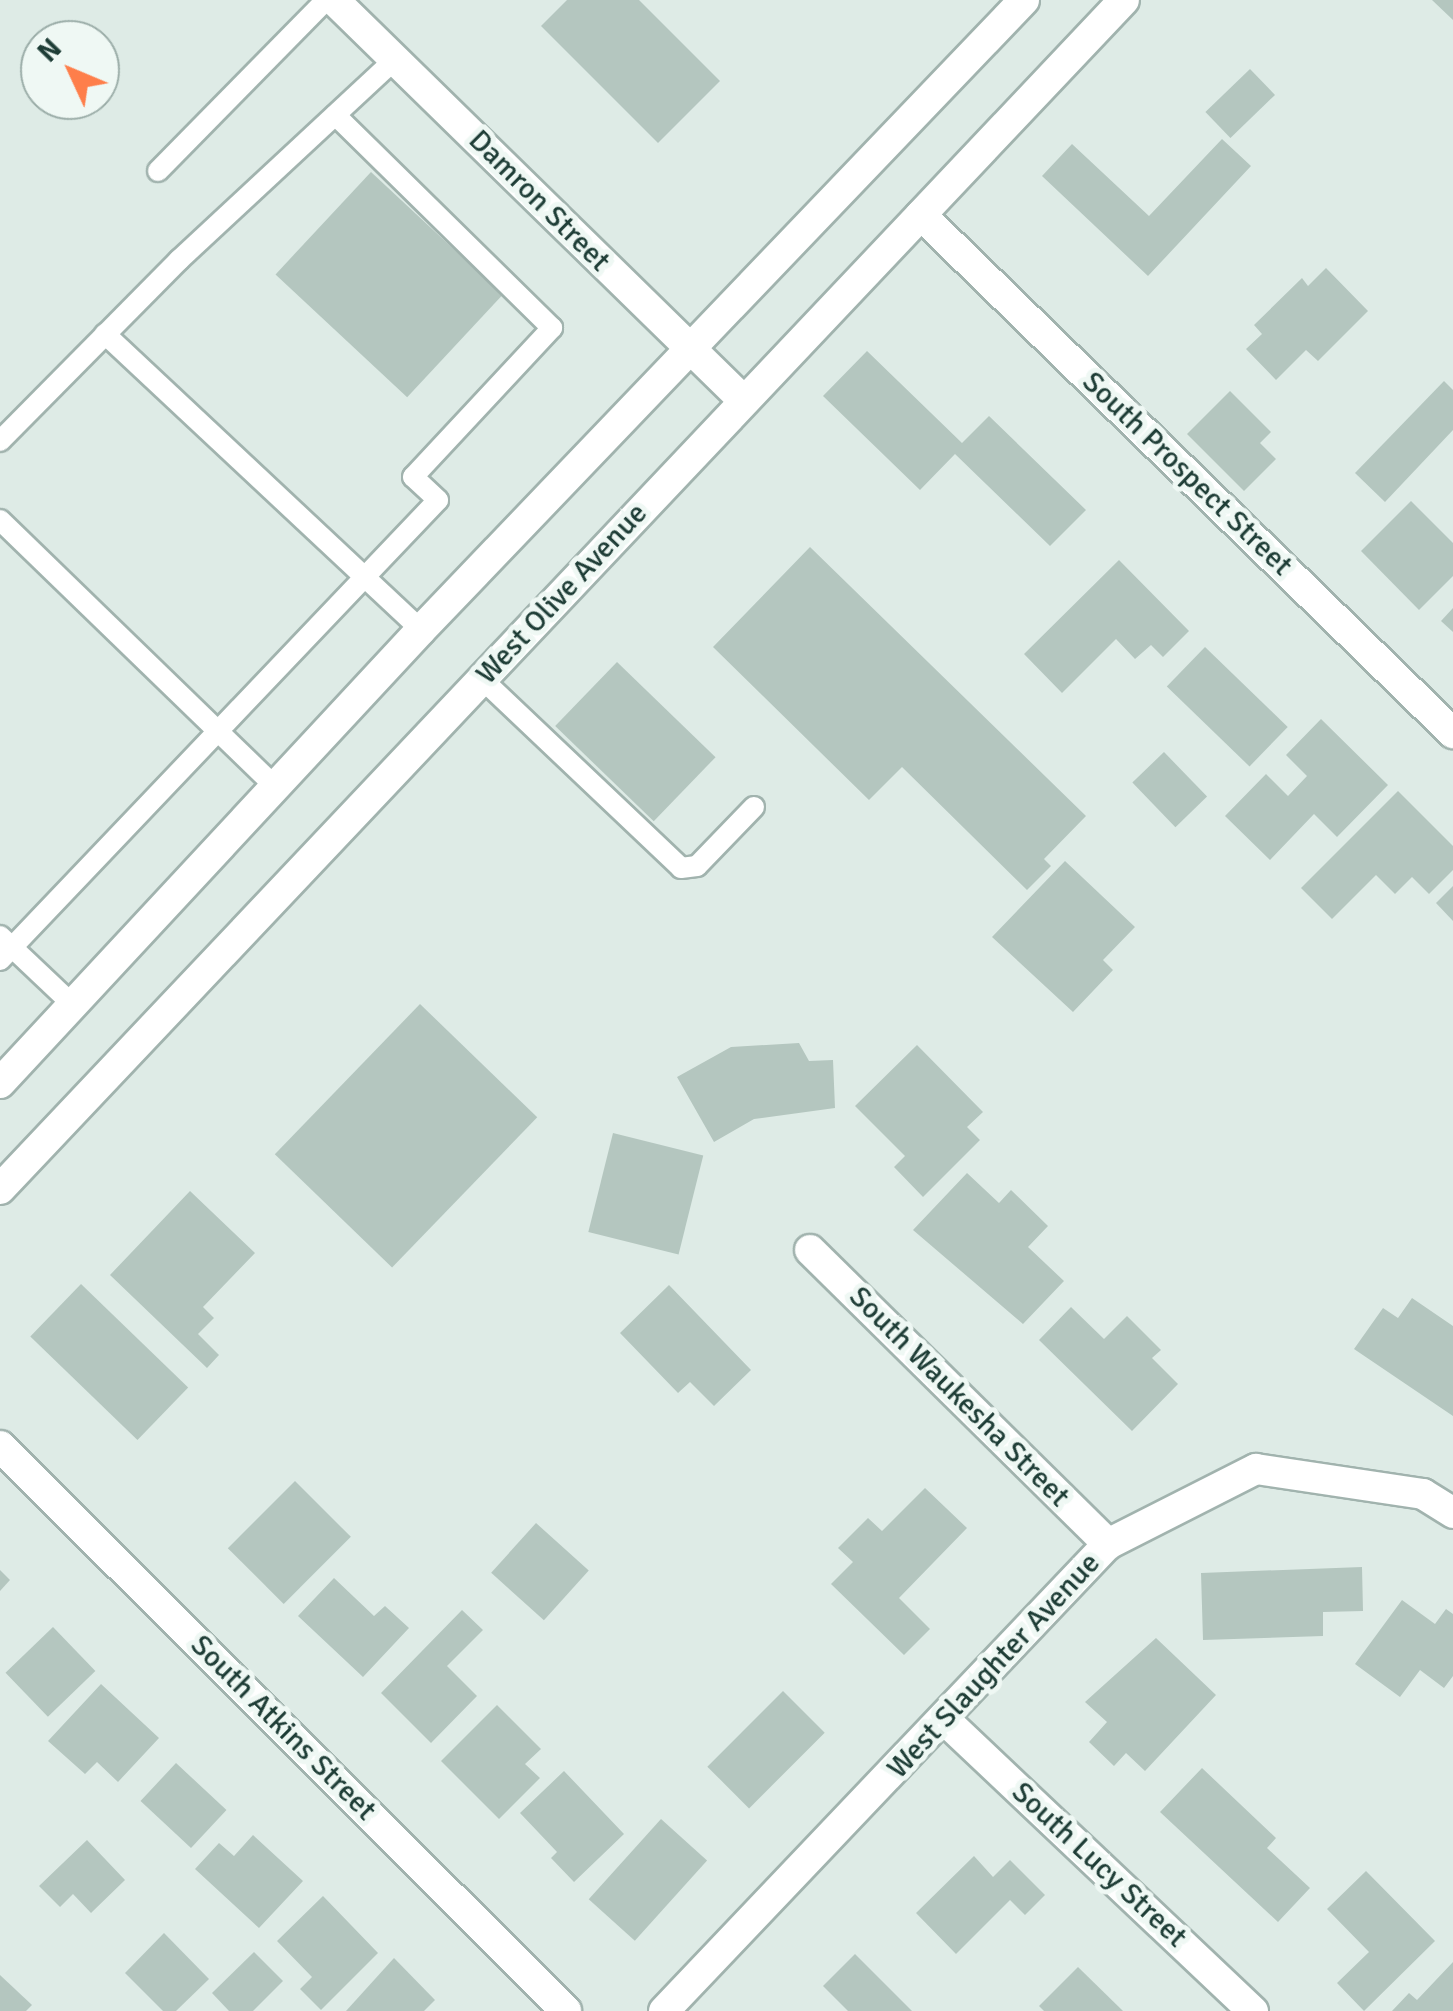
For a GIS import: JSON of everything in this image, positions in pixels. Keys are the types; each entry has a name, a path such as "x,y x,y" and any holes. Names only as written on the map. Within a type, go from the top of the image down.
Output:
{"street":[{"name":"Damron Street","path":"334,0 744,402"},
{"path":"0,1084 421,630 1024,0"},
{"name":"West Olive Avenue","path":"0,1190 1124,0"},
{"name":"South Prospect Street","path":"921,216 1453,733"},
{"name":"South Waukesha Street","path":"810,1250 1108,1544"},
{"name":"South Atkins Street","path":"0,1446 566,2011"},
{"name":"West Slaughter Avenue","path":"664,2011 945,1720 1108,1544 1256,1468 1423,1494 1453,1513"},
{"name":"South Lucy Street","path":"945,1720 1253,2011"}],"lane":[{"path":"158,171 326,0"},
{"path":"0,442 105,334 395,59"},
{"path":"73,1005 4,948 218,732 438,500 413,477 552,328 334,114"},
{"path":"105,334 421,630"},
{"path":"0,520 276,787"},
{"path":"482,679 681,868 697,866 754,807"}],"building":[{"path":"567,0 639,0 720,81 658,143 541,26"},
{"path":"1432,0 1453,0 1453,20"},
{"path":"1250,69 1275,95 1230,138 1205,112"},
{"path":"1222,139 1251,166 1148,276 1042,176 1072,144 1149,216"},
{"path":"371,172 503,295 407,397 276,274"},
{"path":"1326,268 1368,311 1318,361 1306,350 1276,380 1246,349 1262,334 1254,325 1302,278 1308,286"},
{"path":"867,351 962,443 989,416 1086,510 1050,546 955,454 920,490 823,396"},
{"path":"1444,381 1453,390 1453,430 1385,502 1355,473"},
{"path":"1230,391 1271,432 1260,443 1276,459 1244,491 1187,434"},
{"path":"1411,501 1453,543 1453,576 1419,610 1361,551"},
{"path":"810,547 1086,816 1044,859 1051,866 1027,890 902,767 869,800 713,647"},
{"path":"1119,560 1189,631 1163,657 1151,645 1135,659 1116,639 1062,693 1024,654"},
{"path":"1453,608 1453,632 1441,621"},
{"path":"1205,647 1288,727 1250,766 1167,687"},
{"path":"617,662 716,757 654,821 555,726"},
{"path":"1321,719 1388,785 1337,837 1314,814 1270,860 1225,816 1266,774 1288,796 1307,776 1286,755"},
{"path":"1164,752 1207,797 1175,827 1132,783"},
{"path":"1398,791 1453,846 1453,870 1429,894 1412,877 1395,894 1376,875 1332,919 1301,888"},
{"path":"1065,861 1135,927 1103,960 1113,970 1073,1012 992,937"},
{"path":"1453,886 1453,921 1436,903"},
{"path":"420,1004 537,1117 392,1268 275,1154"},
{"path":"799,1043 809,1061 833,1060 835,1108 754,1119 714,1142 677,1077 731,1047"},
{"path":"917,1045 983,1112 967,1127 980,1140 923,1197 894,1167 905,1156 855,1106"},
{"path":"613,1133 703,1155 679,1254 588,1232"},
{"path":"967,1173 999,1203 1011,1190 1048,1226 1028,1247 1064,1281 1023,1324 913,1230"},
{"path":"190,1191 255,1253 203,1307 214,1318 198,1334 219,1355 207,1368 110,1275"},
{"path":"81,1284 188,1388 137,1440 30,1337"},
{"path":"669,1285 751,1370 714,1406 690,1382 678,1393 620,1333"},
{"path":"1412,1298 1453,1326 1453,1416 1354,1349 1383,1308 1398,1318"},
{"path":"1071,1307 1104,1339 1127,1316 1161,1350 1152,1358 1178,1384 1132,1431 1039,1340"},
{"path":"295,1481 351,1537 284,1604 228,1548"},
{"path":"925,1488 967,1528 899,1598 930,1629 904,1655 831,1584 853,1562 838,1548 868,1518 882,1531"},
{"path":"536,1523 589,1571 544,1620 491,1573"},
{"path":"1362,1567 1363,1611 1323,1612 1323,1636 1203,1640 1201,1573"},
{"path":"0,1570 10,1580 0,1591"},
{"path":"334,1578 374,1616 385,1606 409,1628 363,1677 298,1616"},
{"path":"1402,1600 1435,1624 1446,1609 1453,1614 1453,1676 1444,1688 1420,1670 1400,1697 1355,1664"},
{"path":"462,1610 483,1630 447,1666 477,1696 431,1743 381,1693"},
{"path":"53,1627 95,1671 48,1717 6,1673"},
{"path":"1156,1638 1216,1695 1145,1771 1126,1753 1114,1766 1089,1742 1107,1722 1085,1702"},
{"path":"101,1684 159,1738 118,1782 97,1762 85,1774 48,1741"},
{"path":"783,1691 825,1733 749,1808 707,1767"},
{"path":"497,1705 541,1749 525,1764 540,1778 499,1819 441,1761"},
{"path":"176,1763 226,1810 191,1848 141,1801"},
{"path":"1202,1768 1276,1838 1267,1848 1310,1888 1278,1922 1160,1812"},
{"path":"564,1771 624,1834 574,1882 551,1858 557,1852 520,1813"},
{"path":"661,1819 707,1860 635,1941 589,1899"},
{"path":"253,1835 303,1881 259,1928 195,1869 219,1843 234,1856"},
{"path":"87,1840 125,1880 91,1913 73,1894 60,1907 39,1886"},
{"path":"974,1856 993,1877 1010,1860 1045,1895 1025,1915 1010,1900 956,1954 916,1913"},
{"path":"1366,1871 1435,1941 1364,2011 1337,1983 1369,1952 1327,1909"},
{"path":"323,1896 378,1953 321,2010 300,1989 312,1977 277,1941"},
{"path":"164,1933 209,1979 176,2011 163,2011 125,1973"},
{"path":"254,1952 283,1981 253,2011 229,2011 212,1993"},
{"path":"855,1954 912,2011 848,2011 823,1986"},
{"path":"394,1958 435,2000 424,2011 346,2011"},
{"path":"1453,1962 1453,2011 1392,2011 1409,1993 1417,2000"},
{"path":"1078,1967 1123,2011 1044,2011 1039,2006"},
{"path":"0,1975 32,2005 26,2011 0,2011"}]}
